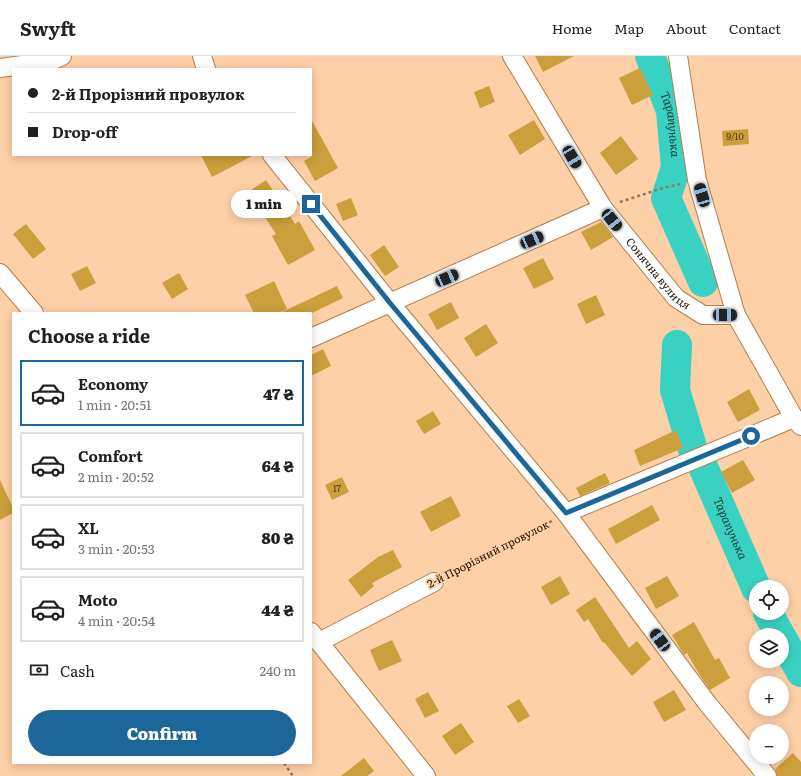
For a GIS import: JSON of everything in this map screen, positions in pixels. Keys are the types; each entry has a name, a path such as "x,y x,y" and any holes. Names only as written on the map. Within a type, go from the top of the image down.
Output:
{"street":[{"path":"0,68 50,61 62,56"},
{"path":"202,56 206,68"},
{"name":"Сонячна вулиця","path":"512,56 603,208 676,298 703,315 736,315"},
{"path":"566,513 797,422 736,315 697,180 678,56"},
{"path":"273,156 390,303 566,513 707,703 767,776"},
{"path":"312,338 603,208"},
{"path":"0,273 33,312"},
{"name":"2-й Прорізний провулок","path":"315,637 434,582"},
{"path":"315,637 426,776"}],"path":[{"path":"603,208 676,184"},
{"name":"2-й Прорізний провулок","path":"434,582 566,513"},
{"path":"285,764 292,776"}],"building":[{"path":"535,56 574,56 543,72"},
{"path":"640,68 653,95 632,105 619,78"},
{"path":"489,86 495,102 480,108 474,92"},
{"path":"534,120 545,139 520,155 508,135"},
{"path":"312,121 338,168 315,181 304,161 311,157"},
{"path":"748,129 749,144 723,146 722,131"},
{"path":"621,136 638,159 616,175 600,153"},
{"path":"202,156 252,156 212,177"},
{"path":"266,180 295,224 299,221 315,250 288,265 272,236 276,234 248,192"},
{"path":"351,198 358,215 343,221 336,204"},
{"path":"601,222 613,237 591,250 581,232"},
{"path":"26,224 46,249 33,259 13,234"},
{"path":"384,245 399,267 385,276 370,255"},
{"path":"543,258 554,279 534,289 523,268"},
{"path":"87,266 96,283 80,291 71,274"},
{"path":"179,273 188,289 172,299 162,283"},
{"path":"274,281 287,309 280,312 254,312 245,295"},
{"path":"337,286 343,298 312,313 282,312"},
{"path":"596,295 605,315 586,324 577,304"},
{"path":"451,302 459,318 437,330 428,314"},
{"path":"486,324 498,343 476,357 464,338"},
{"path":"323,349 331,366 312,376 312,354"},
{"path":"749,389 760,410 738,422 727,402"},
{"path":"433,411 441,424 424,434 416,421"},
{"path":"676,430 683,448 640,466 634,450"},
{"path":"743,460 755,480 732,493 721,472"},
{"path":"605,473 610,483 580,496 576,488"},
{"path":"342,477 349,492 332,500 325,485"},
{"path":"0,480 12,506 12,514 0,520"},
{"path":"451,496 461,516 431,532 420,512"},
{"path":"652,505 660,520 616,544 608,529"},
{"path":"393,550 402,567 372,583 374,586 361,597 348,580 378,557"},
{"path":"560,576 570,594 551,605 541,587"},
{"path":"667,576 679,596 656,609 645,588"},
{"path":"595,597 629,648 637,641 651,659 632,676 604,642 603,643 588,619 584,622 576,610"},
{"path":"694,622 715,660 719,658 730,678 710,690 687,653 684,655 672,635"},
{"path":"392,640 402,661 379,671 370,650"},
{"path":"674,690 686,710 664,722 653,702"},
{"path":"428,692 439,711 425,718 415,699"},
{"path":"519,699 530,716 518,723 507,706"},
{"path":"461,723 474,742 455,755 442,736"},
{"path":"793,753 801,762 801,776 777,776 775,769 781,764 789,764 789,757"},
{"path":"364,758 374,771 367,776 341,776"}],"waterway":[{"name":"Тарапунька","path":"650,56 671,111 676,167 666,198 703,282"},
{"name":"Тарапунька","path":"677,345 675,390 692,447"},
{"name":"Тарапунька","path":"704,469 753,580"},
{"name":"Тарапунька","path":"772,620 776,628"},
{"name":"Тарапунька","path":"789,651 801,672"}],"route":[{"path":"311,204 390,303 566,513 751,436"}]}
